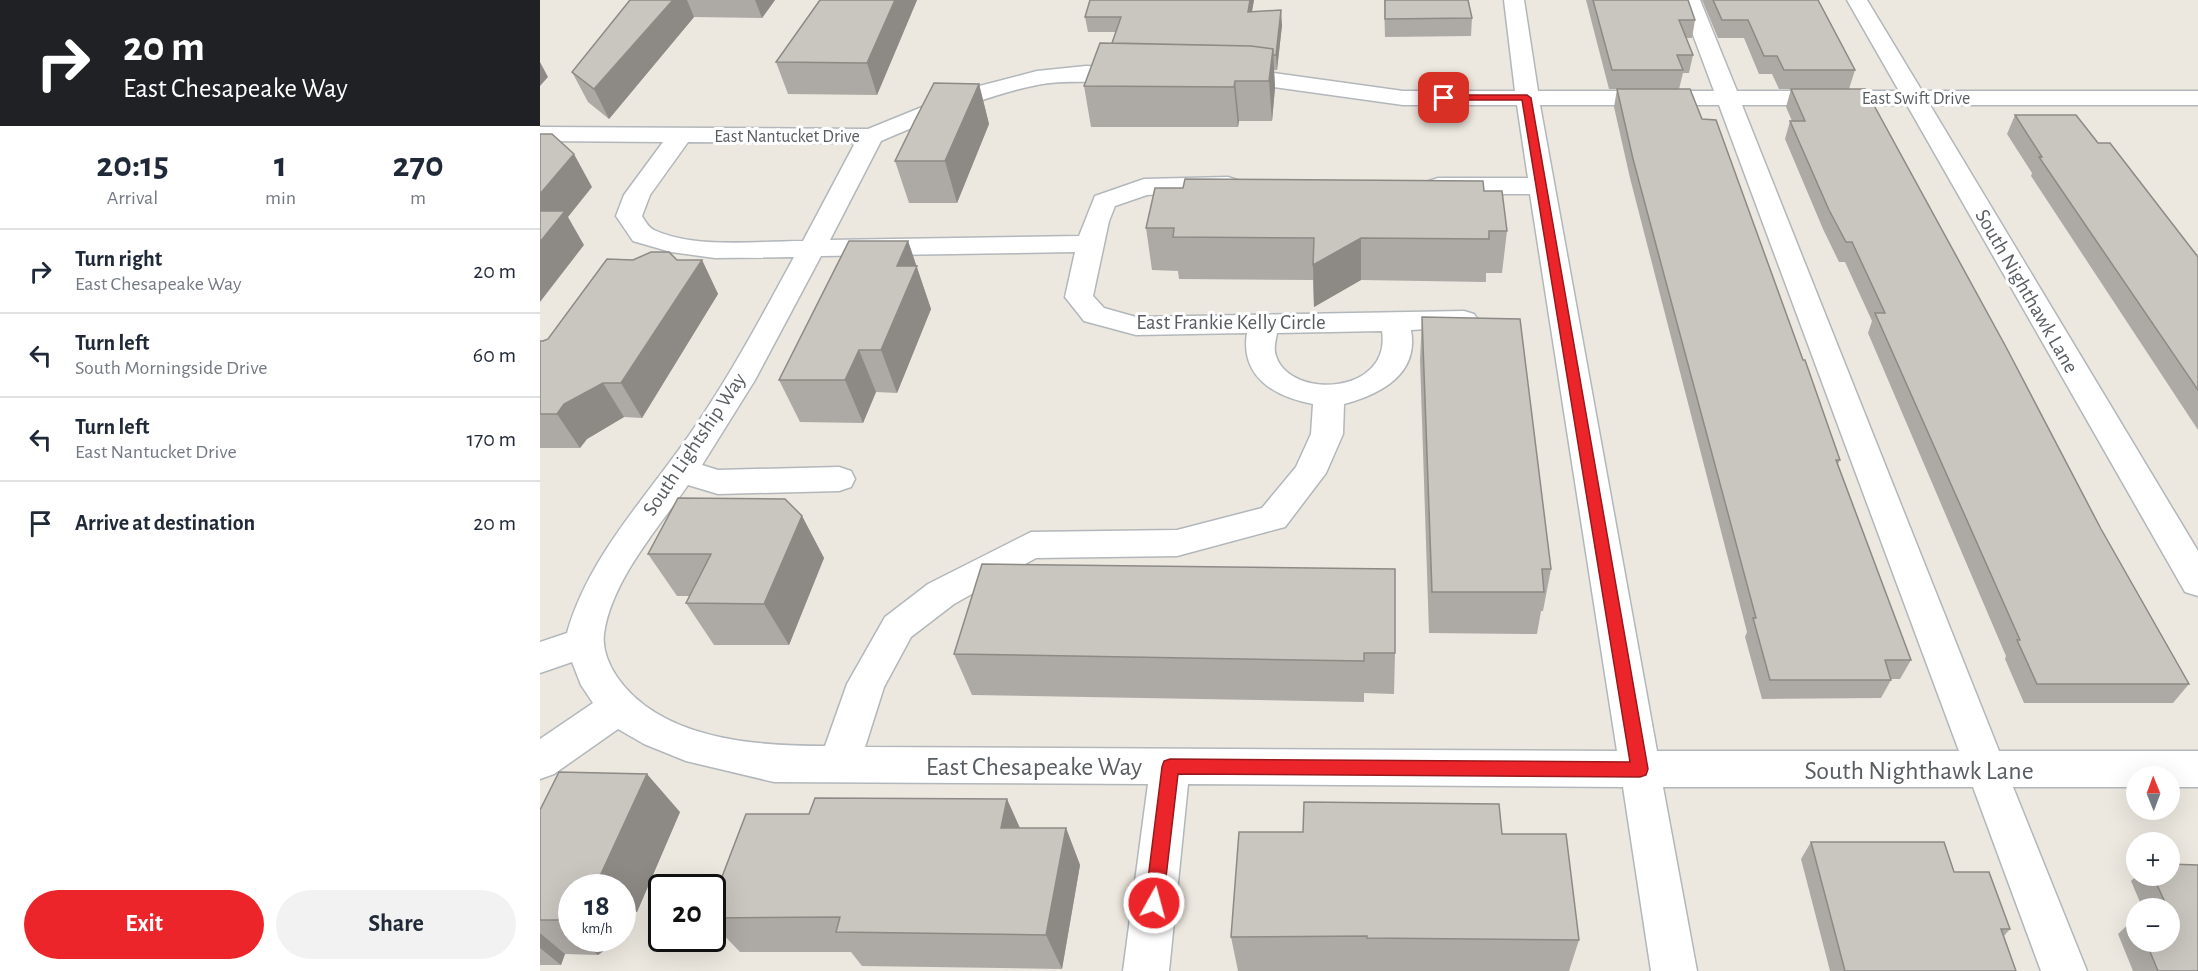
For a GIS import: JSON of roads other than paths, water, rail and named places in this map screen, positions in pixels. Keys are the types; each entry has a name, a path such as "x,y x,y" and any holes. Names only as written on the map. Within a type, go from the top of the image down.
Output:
{"street":[{"path":"1514,0 1541,186 1674,971"},
{"path":"1690,0 2064,971"},
{"name":"South Nighthawk Lane","path":"1857,0 2198,582"},
{"name":"East Nantucket Drive","path":"540,134 871,136 972,95 1037,78 1086,73 1155,73"},
{"path":"1212,73 1254,76 1403,98 1527,98"},
{"name":"East Swift Drive","path":"1527,98 2198,98"},
{"path":"680,136 637,195 629,216 642,235 671,244 715,250 1090,244"},
{"name":"South Lightship Way","path":"585,642 597,599 615,563 646,514 681,471 739,381 871,136"},
{"name":"East Frankie Kelly Circle","path":"1257,185 1144,187 1104,201 1090,244 1079,297 1094,315 1136,326 1464,320"},
{"path":"1411,186 1541,186"},
{"path":"1263,324 1260,354 1277,381 1302,394 1329,396 1348,394 1376,381 1392,365 1398,349 1395,320"},
{"path":"839,764 866,684 898,627 932,601 1030,545 1177,543 1273,518 1310,473 1327,434 1329,396"},
{"path":"681,471 718,482 839,479"},
{"path":"540,658 585,642 596,677 618,707 540,761"},
{"name":"East Chesapeake Way","path":"618,707 663,735 717,755 774,764 1640,769"},
{"path":"1146,971 1170,767"},
{"name":"South Nighthawk Lane","path":"1640,769 2198,769"}]}
